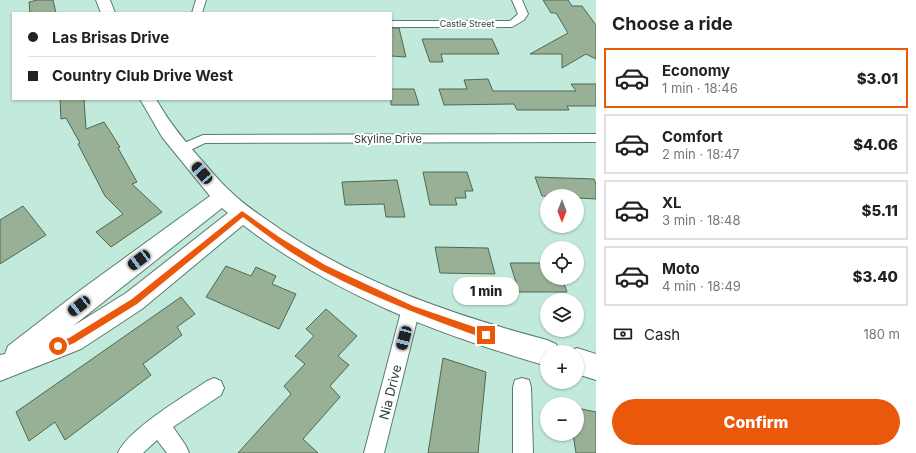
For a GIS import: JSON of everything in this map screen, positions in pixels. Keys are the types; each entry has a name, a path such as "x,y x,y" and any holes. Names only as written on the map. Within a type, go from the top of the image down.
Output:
{"street":[{"path":"103,0 108,12"},
{"path":"197,12 201,0"},
{"name":"Castle Street","path":"392,24 512,24 521,18 523,14 517,0"},
{"path":"149,100 182,149 223,197 242,214 276,239 323,268 411,308 501,340 540,351"},
{"name":"Skyline Drive","path":"182,149 203,139 596,138"},
{"path":"1,368 90,297 223,197"},
{"path":"1,368 72,340 134,301 242,214"},
{"name":"Nia Drive","path":"374,453 411,308"},
{"path":"584,363 596,367"},
{"path":"522,387 523,453"},
{"path":"128,453 159,425 214,388"},
{"path":"159,425 180,453"}],"building":[{"path":"37,0 53,0 56,12 30,12 29,2"},
{"path":"543,0 568,0 572,6 582,6 596,25 596,59 586,54 562,68 562,54 530,54 568,33 556,13 551,13"},
{"path":"392,28 399,28 406,57 392,56"},
{"path":"422,39 492,39 499,54 441,54 443,62 430,62"},
{"path":"488,79 493,91 576,91 571,84 596,84 596,106 567,106 569,110 517,110 514,104 444,105 439,89 467,89 464,80"},
{"path":"392,89 414,89 419,105 391,105"},
{"path":"60,100 84,100 86,129 104,122 120,147 118,148 137,182 132,184 162,212 111,247 96,232 123,214 105,196 78,144 80,143 66,118 61,119"},
{"path":"423,172 467,172 473,191 465,191 466,198 455,198 457,205 430,205"},
{"path":"535,177 594,179 596,184 596,199 584,198 584,189 540,189 540,191"},
{"path":"397,180 405,217 386,217 384,204 345,205 342,182"},
{"path":"23,206 46,235 0,264 0,220"},
{"path":"435,247 488,248 495,274 440,273"},
{"path":"510,263 540,263 540,285 564,285 567,292 519,292"},
{"path":"226,266 251,276 256,267 276,276 272,284 296,294 279,329 206,297"},
{"path":"181,297 195,314 177,327 182,335 143,364 151,375 65,440 55,422 29,441 16,412"},
{"path":"326,309 357,336 338,356 349,365 330,386 340,397 303,439 318,453 238,453 291,394 284,386 305,364 295,356 314,336 306,329"},
{"path":"443,358 486,372 478,453 428,453"},
{"path":"584,409 596,412 596,453 576,453 574,441 584,441"}],"route":[{"path":"58,346 72,340 134,301 242,214 276,239 323,268 411,308 486,335"}]}
